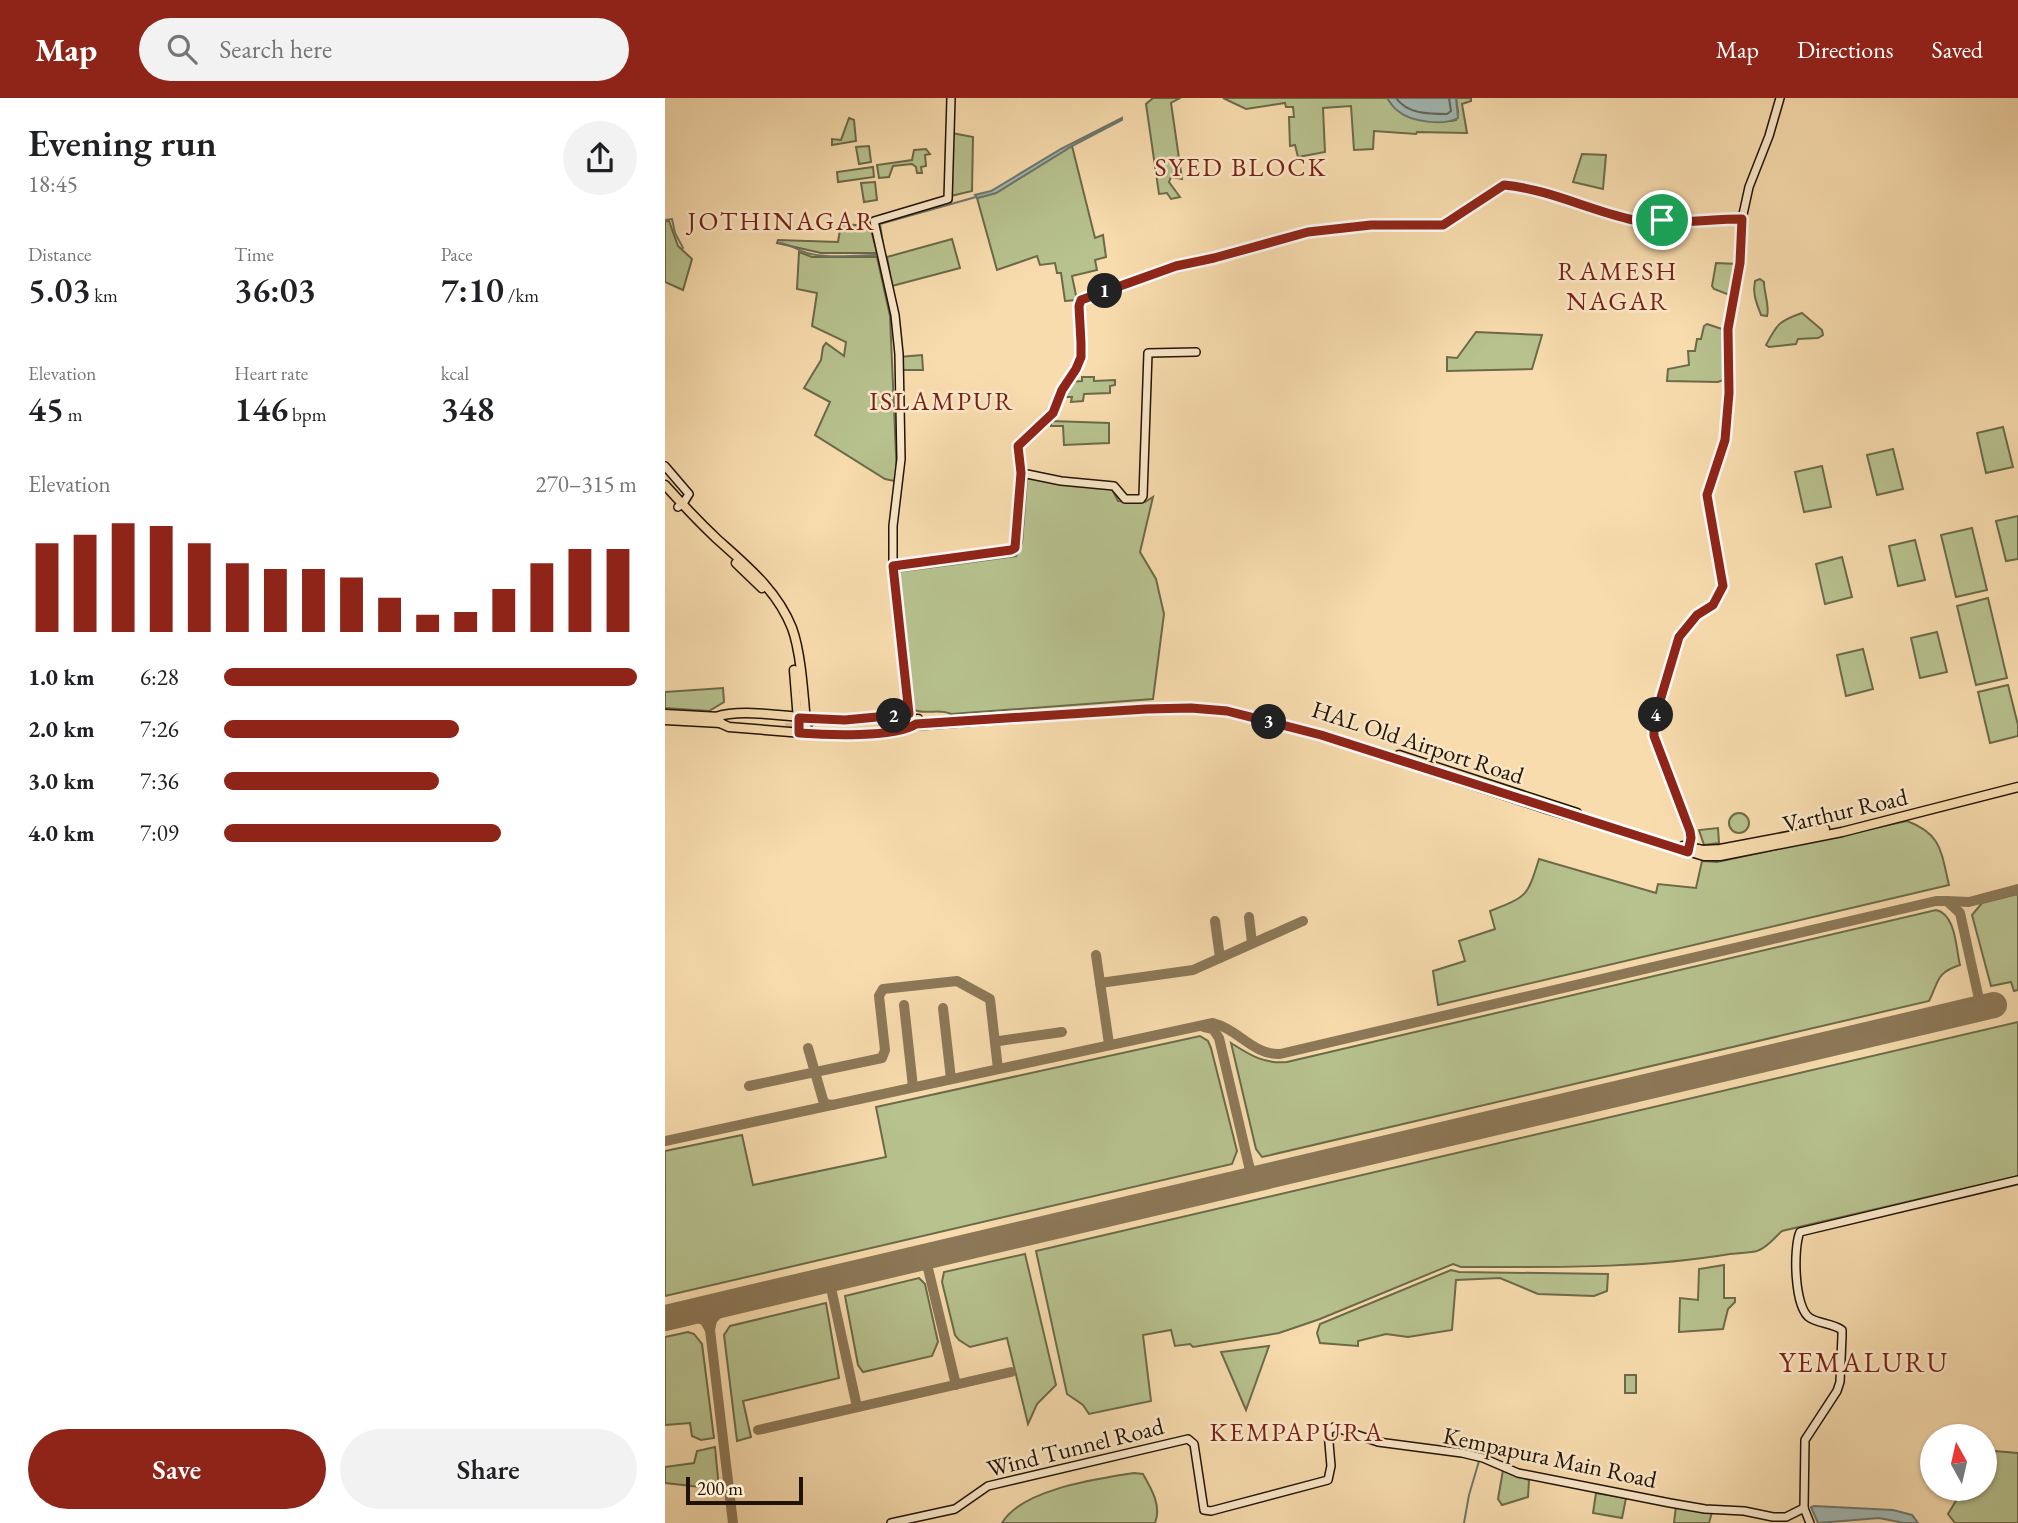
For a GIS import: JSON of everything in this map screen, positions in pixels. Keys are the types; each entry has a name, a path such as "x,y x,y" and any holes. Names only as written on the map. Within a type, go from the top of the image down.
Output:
{"main road":[{"path":"665,485 680,505"},
{"path":"665,492 755,572 778,598 795,640 803,733"},
{"name":"HAL Old Airport Road","path":"917,722 1065,709 1190,704 1230,706 1686,850"},
{"path":"665,720 718,720 736,713 845,720 912,714 917,722"},
{"path":"665,714 785,724"},
{"path":"718,720 729,727 803,733 888,732 912,727 917,722"},
{"path":"816,726 917,722"},
{"name":"Varthur Road","path":"1686,850 1720,849 1829,829 2018,785"}],"street":[{"path":"909,714 893,566 893,526 901,458 898,354 895,314 874,221 948,199 951,98"},
{"path":"1686,850 1690,831 1654,736 1654,721 1679,637 1697,615 1713,605 1723,586 1707,495 1725,440 1729,393 1728,329 1740,263 1742,219 1749,187 1769,136 1780,98"},
{"path":"893,566 1011,550 1017,544 1021,473 1018,446 1053,413 1062,390 1076,369 1081,357 1081,300 1185,263 1214,258 1312,231 1371,225 1443,225 1504,185 1529,188 1630,219 1742,219"},
{"path":"1021,473 1061,481 1114,486 1125,499 1141,499 1148,353 1196,352"},
{"path":"665,466 689,494 680,505"},
{"path":"1812,1523 1805,1509 1805,1440 1837,1391 1840,1382 1842,1330 1809,1318 1805,1313 1797,1280 1795,1250 1800,1232 2018,1180"},
{"name":"Kempapura Main Road","path":"1329,1428 1334,1427 1378,1442 1462,1453 1483,1458 1518,1473 1670,1503 1773,1517 1786,1517 1805,1509"},
{"name":"Wind Tunnel Road","path":"891,1523 955,1509 988,1486 1188,1439 1192,1440 1204,1510 1212,1511 1328,1480 1331,1466 1329,1428"}],"green space":[{"path":"1153,98 1180,98 1171,103 1182,179 1171,177 1169,182 1180,197 1171,199 1167,193 1159,194 1146,104"},
{"path":"1223,98 1387,98 1400,112 1408,116 1442,121 1456,120 1456,98 1471,98 1471,101 1462,104 1467,133 1374,131 1373,149 1354,150 1351,106 1323,108 1325,152 1298,157 1295,145 1290,146 1289,117 1294,117 1293,107 1286,107 1285,103 1246,109"},
{"path":"849,118 854,120 856,141 832,145 832,139 841,140"},
{"path":"952,133 973,137 972,191 951,196"},
{"path":"869,146 871,162 859,164 856,147"},
{"path":"1072,146 1095,238 1103,235 1106,257 1095,260 1097,270 1072,276 1077,300 1065,301 1061,273 1057,273 1055,263 1040,265 1037,256 997,270 977,198 996,193"},
{"path":"926,149 930,154 925,155 926,166 921,167 922,173 917,173 912,164 893,166 889,177 879,178 877,165 912,160 914,150"},
{"path":"1582,154 1606,155 1603,189 1573,182"},
{"path":"873,167 874,177 838,182 837,172"},
{"path":"875,182 877,200 864,202 861,183"},
{"path":"665,221 669,221 678,246 692,259 683,290 665,282"},
{"path":"841,224 870,226 877,253 821,253 777,243 778,240 838,242"},
{"path":"952,239 960,268 892,286 887,257"},
{"path":"799,252 812,257 877,257 890,316 897,477 894,481 885,479 815,435 830,402 804,388 821,360 826,343 844,356 846,342 812,326 817,293 797,289"},
{"path":"1716,263 1738,264 1732,296 1712,286"},
{"path":"1760,279 1764,282 1767,316 1761,315 1755,295 1755,281"},
{"path":"1802,313 1822,330 1823,335 1818,338 1798,339 1796,344 1766,345 1779,324"},
{"path":"1707,324 1725,330 1726,379 1718,382 1667,381 1668,369 1689,365 1688,351 1695,351 1697,339 1701,339"},
{"path":"1476,332 1542,335 1532,369 1447,371 1447,357 1457,358"},
{"path":"922,355 923,370 900,370 899,357"},
{"path":"1082,377 1094,377 1094,381 1115,380 1115,385 1110,386 1110,393 1084,394 1083,401 1071,402 1072,397 1062,397 1070,382 1082,381"},
{"path":"1051,421 1109,423 1109,443 1064,445 1063,426 1051,426"},
{"path":"2003,427 2013,467 1986,473 1977,433"},
{"path":"1893,449 1903,489 1877,495 1867,455"},
{"path":"1822,466 1831,507 1804,512 1795,472"},
{"path":"1027,478 1112,489 1118,501 1145,502 1153,497 1140,552 1156,579 1164,614 1153,699 951,714 914,710 896,572 1016,556 1022,543"},
{"path":"2018,516 2018,559 2006,561 1996,521"},
{"path":"1972,528 1987,590 1956,597 1941,535"},
{"path":"1915,540 1925,580 1898,586 1889,546"},
{"path":"1842,557 1852,597 1825,604 1816,564"},
{"path":"1988,598 2007,678 1976,685 1957,606"},
{"path":"1937,632 1947,672 1920,678 1911,638"},
{"path":"1863,649 1873,689 1846,696 1837,655"},
{"path":"2008,685 2018,725 2018,736 1990,743 1978,692"},
{"path":"723,688 724,702 709,711 665,708 665,692"},
{"path":"1739,813 1746,816 1749,823 1746,830 1739,833 1732,830 1729,823 1732,816"},
{"path":"1907,821 1919,826 1934,838 1949,885 1438,1005 1433,971 1465,961 1459,941 1495,929 1490,911 1524,894 1532,881 1539,859 1656,893 1658,884 1696,888 1702,861 1717,862"},
{"path":"1718,828 1719,843 1704,845 1699,830"},
{"path":"2018,894 2018,990 2014,991 2011,982 1991,986 1972,915 1982,903"},
{"path":"1936,910 1948,918 1960,965 1942,975 1929,1001 1262,1157 1256,1149 1231,1043 1264,1060 1287,1062"},
{"path":"2018,1022 2018,1176 1782,1231 1764,1248 1754,1252 1596,1266 1461,1267 1453,1264 1279,1333 1193,1347 1190,1344 1175,1346 1171,1330 1143,1335 1151,1401 1089,1414 1083,1405 1067,1394 1036,1251"},
{"path":"1200,1036 1208,1041 1211,1048 1237,1151 1232,1164 665,1296 665,1151 742,1135 753,1185 886,1157 876,1107"},
{"path":"1025,1254 1056,1385 1037,1404 1028,1424 1007,1338 970,1347 959,1340 955,1335 942,1282 944,1272"},
{"path":"1724,1265 1724,1298 1735,1298 1735,1302 1728,1309 1723,1329 1679,1332 1680,1298 1698,1300 1699,1269"},
{"path":"1451,1270 1608,1274 1607,1291 1594,1296 1538,1294 1500,1278 1456,1280 1452,1330 1408,1337 1386,1334 1358,1341 1358,1346 1320,1343 1317,1333 1320,1324"},
{"path":"919,1278 925,1284 938,1342 932,1356 863,1372 858,1365 845,1296"},
{"path":"826,1303 839,1378 743,1401 751,1437 737,1441 724,1335 730,1326"},
{"path":"688,1332 694,1334 702,1344 714,1438 701,1440 692,1436 690,1423 665,1425 665,1337"},
{"path":"1269,1346 1246,1410 1221,1352"},
{"path":"1625,1375 1636,1375 1636,1393 1625,1393"},
{"path":"715,1447 719,1489 665,1483 665,1467 694,1463 697,1451"},
{"path":"1997,1451 2018,1453 2018,1523 1955,1523 1948,1514 1955,1502 1997,1502"},
{"path":"1503,1470 1529,1480 1528,1497 1502,1505 1498,1499"},
{"path":"1134,1473 1143,1474 1152,1491 1157,1510 1155,1523 1002,1523 1012,1511 1043,1494 1081,1482"},
{"path":"1596,1493 1626,1498 1622,1518 1593,1513"},
{"path":"1676,1506 1712,1512 1709,1523 1674,1523"}],"water":[{"path":"1387,98 1456,98 1458,118 1445,122 1419,120 1398,111"},
{"path":"1122,118 996,193 977,198 975,195 991,191 1061,149"},
{"path":"1811,1507 1893,1510 1912,1515 1918,1523 1879,1518 1818,1523"}],"waterway":[{"path":"884,251 880,224 976,197"},
{"path":"665,220 672,219 675,233 683,248"},
{"path":"780,243 815,255 876,255"},
{"path":"1464,1523 1479,1461"}],"taxiway":[{"path":"1947,901 1969,902 2018,889"},
{"path":"665,1141 1213,1023 1262,1050 1280,1054 1936,901 1947,901 1960,913 1981,1008"},
{"path":"1249,917 1252,943"},
{"path":"1215,921 1220,958"},
{"path":"1100,983 1193,970 1303,921"},
{"path":"1096,955 1109,1044"},
{"path":"749,1086 882,1058 885,1050 879,996 883,989 957,981 990,999 998,1069"},
{"path":"904,1005 913,1087"},
{"path":"943,1008 951,1079"},
{"path":"1204,1027 1213,1029 1219,1038 1249,1166 1253,1173 1261,1177"},
{"path":"995,1040 1062,1032"},
{"path":"808,1048 823,1100 826,1104 833,1105"},
{"path":"1243,1182 1249,1174 1249,1166"},
{"path":"925,1256 956,1385"},
{"path":"829,1279 857,1407"},
{"path":"710,1330 712,1320 728,1303"},
{"path":"688,1313 705,1321 710,1330 733,1523"},
{"path":"758,1430 1011,1372"}],"runway":[{"path":"665,1318 1994,1005"}],"tunnel":[{"path":"799,723 816,724"},
{"path":"785,727 802,728"}],"district":[{"name":"SYED BLOCK","path":"1241,167"},
{"name":"JOTHINAGAR","path":"782,221"},
{"name":"RAMESH NAGAR","path":"1618,286"},
{"name":"ISLAMPUR","path":"942,401"},
{"name":"YEMALURU","path":"1864,1362"},
{"name":"KEMPAPURA","path":"1297,1432"}],"route":[{"path":"1504,185 1529,188 1630,219 1662,220 1742,219 1740,263 1728,329 1729,393 1725,440 1707,495 1723,586 1713,605 1697,615 1679,637 1654,721 1654,736 1690,831 1688,852 1321,735 1227,711 1191,708 1066,713 916,724 888,732 799,733 799,718 859,720 909,714 893,566 1015,548 1021,473 1018,446 1053,413 1062,390 1076,369 1081,357 1081,300 1185,263 1214,258 1308,232 1371,225 1437,227 1451,222 1504,185"}]}
